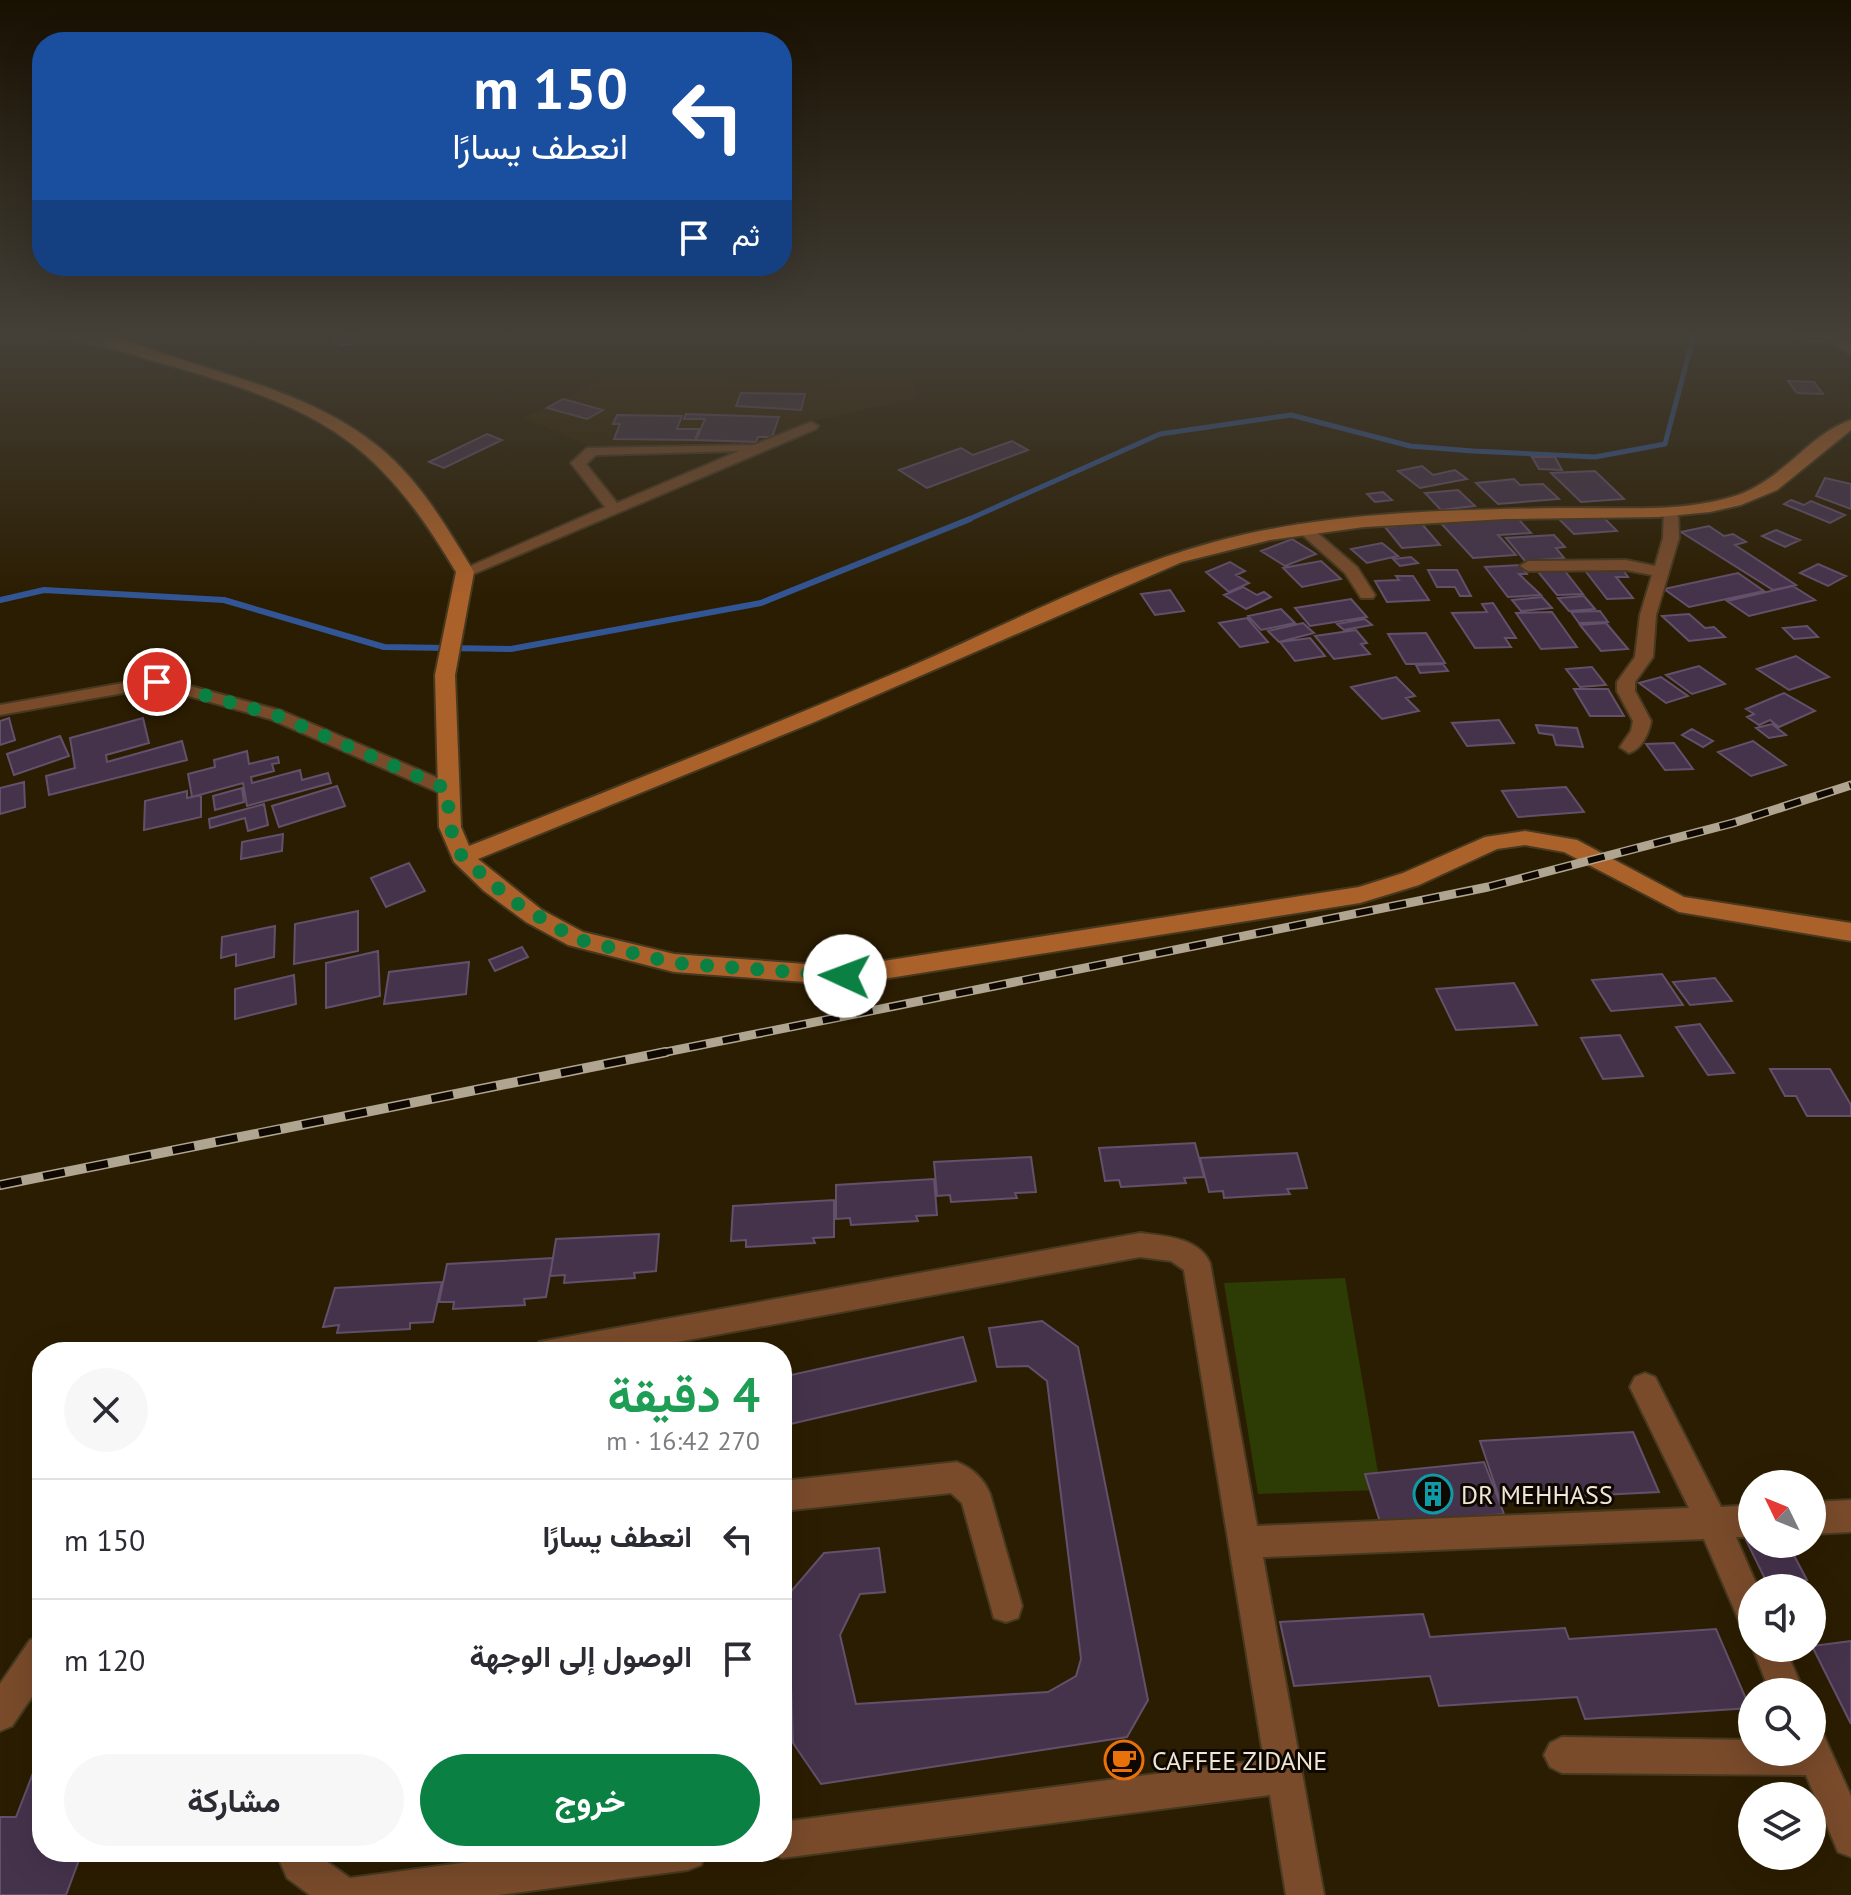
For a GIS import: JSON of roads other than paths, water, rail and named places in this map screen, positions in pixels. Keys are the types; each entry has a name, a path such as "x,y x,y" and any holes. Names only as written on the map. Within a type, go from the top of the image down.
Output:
{"main road":[{"path":"329,420 393,469 438,527 465,572 445,675 450,827 462,857 513,901 576,939 674,963 845,976 1360,895 1411,879 1493,842 1525,838 1569,845 1679,904 1851,932"},
{"path":"462,857 805,719 1176,558 1228,541 1302,527 1421,517 1671,511 1714,506 1758,493 1787,475 1851,424"}],"street":[{"path":"465,572 811,426"},
{"path":"614,509 578,463 592,451 762,446"},
{"path":"1629,747 1640,732 1642,721 1626,691 1626,682 1644,657 1648,615 1671,538 1671,511"},
{"path":"1302,527 1351,570 1367,595"},
{"path":"1528,566 1626,565 1660,572"},
{"path":"0,710 157,682 276,715 447,789"},
{"path":"604,1342 1140,1245 1176,1250 1196,1263 1305,1895"},
{"path":"1645,1387 1738,1579"},
{"path":"792,1495 957,1477 975,1494 1006,1606"},
{"path":"1826,1517 1851,1516"},
{"path":"1245,1542 1738,1522"},
{"path":"0,1714 32,1667"},
{"path":"1562,1755 1738,1754"},
{"path":"1820,1766 1851,1839"},
{"path":"792,1839 1285,1775"},
{"path":"299,1862 342,1895"},
{"path":"354,1895 610,1862"}],"waterway":[{"path":"965,521 1160,434 1254,420"},
{"path":"1312,420 1410,446 1595,457 1665,444 1671,420"},
{"path":"0,600 44,590 224,600 384,647 511,649 761,603 970,519"}],"railway":[{"path":"659,1053 1488,887 1733,823 1851,785"},
{"path":"659,1053 666,1052"},
{"path":"0,1185 659,1053"}],"place":[{"name":"DR MEHHASS","path":"1433,1494"},
{"name":"CAFFEE ZIDANE","path":"1124,1760"}]}
